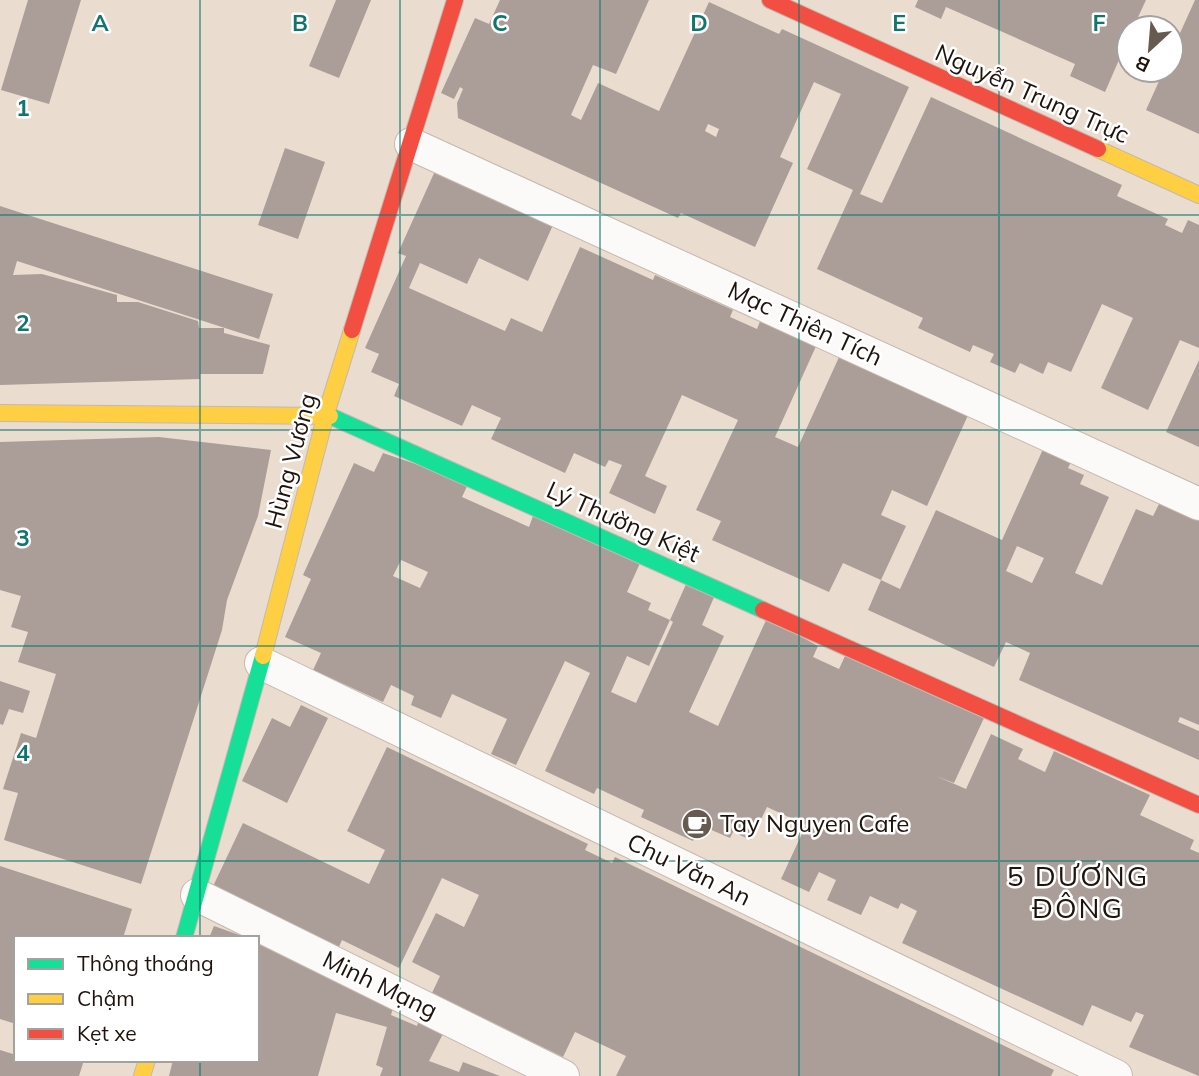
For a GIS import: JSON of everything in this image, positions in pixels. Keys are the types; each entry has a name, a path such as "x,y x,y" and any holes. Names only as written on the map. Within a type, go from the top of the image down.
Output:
{"main road":[{"name":"Hùng Vương","path":"185,936 261,663 326,414 455,0"},
{"name":"Nguyễn Trung Trực","path":"770,0 1199,195"},
{"name":"Lý Thường Kiệt","path":"0,413 326,414 1199,804"}],"street":[{"name":"Mạc Thiên Tích","path":"411,144 1199,505"},
{"name":"Chu Văn An","path":"261,663 1116,1076"},
{"name":"Minh Mạng","path":"197,895 563,1076"}],"building":[{"path":"28,0 81,0 49,104 1,90"},
{"path":"336,0 371,0 339,78 309,66"},
{"path":"500,0 649,0 616,74 593,65 571,115 581,120 598,83 659,111 709,2 779,34 782,29 909,87 860,194 882,203 931,97 1122,185 1117,196 1168,219 1165,225 1182,233 1188,220 1199,225 1199,348 1180,340 1148,410 1101,388 1133,318 1102,304 1071,372 1048,362 1043,374 1020,363 1015,373 990,362 994,354 973,345 970,352 918,328 923,318 817,269 853,190 807,169 841,94 814,82 780,157 793,163 755,247 681,213 678,218 458,118 457,103 463,89 460,87 454,99 441,93 475,18 489,24","holes":["708,124 719,129 716,137 705,131"]},
{"path":"918,0 1146,0 1140,14 1115,14 1115,69 1105,92 1070,76 1075,64 946,7 941,19 915,7"},
{"path":"1195,0 1199,0 1199,134 1146,110 1158,84 1185,84 1185,22"},
{"path":"285,148 325,162 298,239 258,225"},
{"path":"435,171 553,225 528,281 479,258 467,284 420,263 409,288 505,331 511,318 542,332 580,247 653,280 655,275 733,310 730,317 757,329 761,319 817,344 775,437 798,447 840,355 969,413 927,506 892,490 881,515 906,526 881,580 843,563 829,592 712,540 721,521 696,510 738,420 682,395 645,476 667,486 655,514 609,493 622,465 609,460 605,467 574,453 565,473 491,439 501,418 472,405 462,426 394,396 399,384 371,372 379,354 365,348 406,256 398,253"},
{"path":"0,206 273,294 259,339 17,261 13,275 42,274 117,295 117,302 138,302 198,321 199,328 224,328 224,333 270,345 263,374 200,374 200,379 0,385"},
{"path":"1199,360 1199,447 1166,432"},
{"path":"159,437 271,450 258,516 227,600 222,630 141,884 4,840 18,793 3,789 21,733 36,738 56,674 18,662 28,632 11,627 21,596 0,590 0,442"},
{"path":"1044,447 1072,460 1068,468 1084,475 1080,484 1109,497 1075,573 1102,585 1136,509 1153,516 1161,500 1199,519 1199,725 1180,717 1178,722 1199,731 1199,760 1019,680 1030,653 1006,642 994,667 868,610 881,580 900,589 936,510 1002,540","holes":["1017,546 1044,558 1032,583 1006,571"]},
{"path":"383,453 469,482 462,497 529,527 533,516 641,561 627,592 651,603 648,610 670,620 687,582 715,595 702,625 724,636 689,712 718,726 767,618 818,646 813,657 839,669 845,656 984,718 954,783 936,776 966,789 991,734 1023,749 1018,759 1045,772 1054,751 1150,795 1140,815 1194,840 1190,849 1199,853 1199,1076 1129,1047 1144,1015 1136,1012 1131,1022 1092,1005 1083,1026 902,943 917,911 901,903 898,909 870,896 861,915 827,900 836,880 819,872 809,892 781,879 806,825 767,807 751,840 733,832 730,838 700,825 693,841 641,817 644,810 597,788 594,794 545,771 590,673 565,661 516,765 491,754 507,719 452,694 441,718 411,705 414,696 391,685 383,702 313,670 321,653 285,637 311,579 303,575 354,463 374,472","holes":["401,560 428,572 420,588 393,576","670,620 673,622 636,703 611,692 627,656 649,666"]},
{"path":"0,681 30,691 23,713 9,709 3,725 0,724"},
{"path":"301,705 328,718 287,803 242,781 272,718 290,727"},
{"path":"387,747 588,844 585,850 612,863 615,857 1054,1070 1051,1076 616,1076 626,1056 575,1032 563,1057 432,993 440,976 412,962 436,913 464,927 479,895 442,878 399,968 342,940 333,960 207,899 243,823 369,884 385,850 347,831"},
{"path":"0,866 132,909 124,936 14,936 14,1023 0,1019"},
{"path":"214,926 242,936 210,936"},
{"path":"259,938 397,994 391,1015 417,1026 419,1019 445,1030 429,1061 459,1072 463,1062 500,1076 380,1076 383,1068 376,1065 387,1027 336,1013 318,1076 169,1076 172,1062 259,1062"},
{"path":"0,1050 14,1054 14,1062 83,1062 79,1076 0,1076"}],"traffic: fast":[{"path":"330,416 763,610"},
{"path":"185,936 263,656"}],"traffic: slow":[{"path":"1098,149 1199,195"},
{"path":"263,656 326,414 352,330"},
{"path":"0,413 330,416"},
{"path":"142,1076 146,1062"}],"traffic: jam":[{"path":"352,330 455,0"},
{"path":"770,0 1098,149"},
{"path":"763,610 1199,805"}],"place":[{"name":"Tay Nguyen Cafe","path":"697,824"}],"district":[{"name":"5 DƯƠNG ĐÔNG","path":"1078,892"}]}
